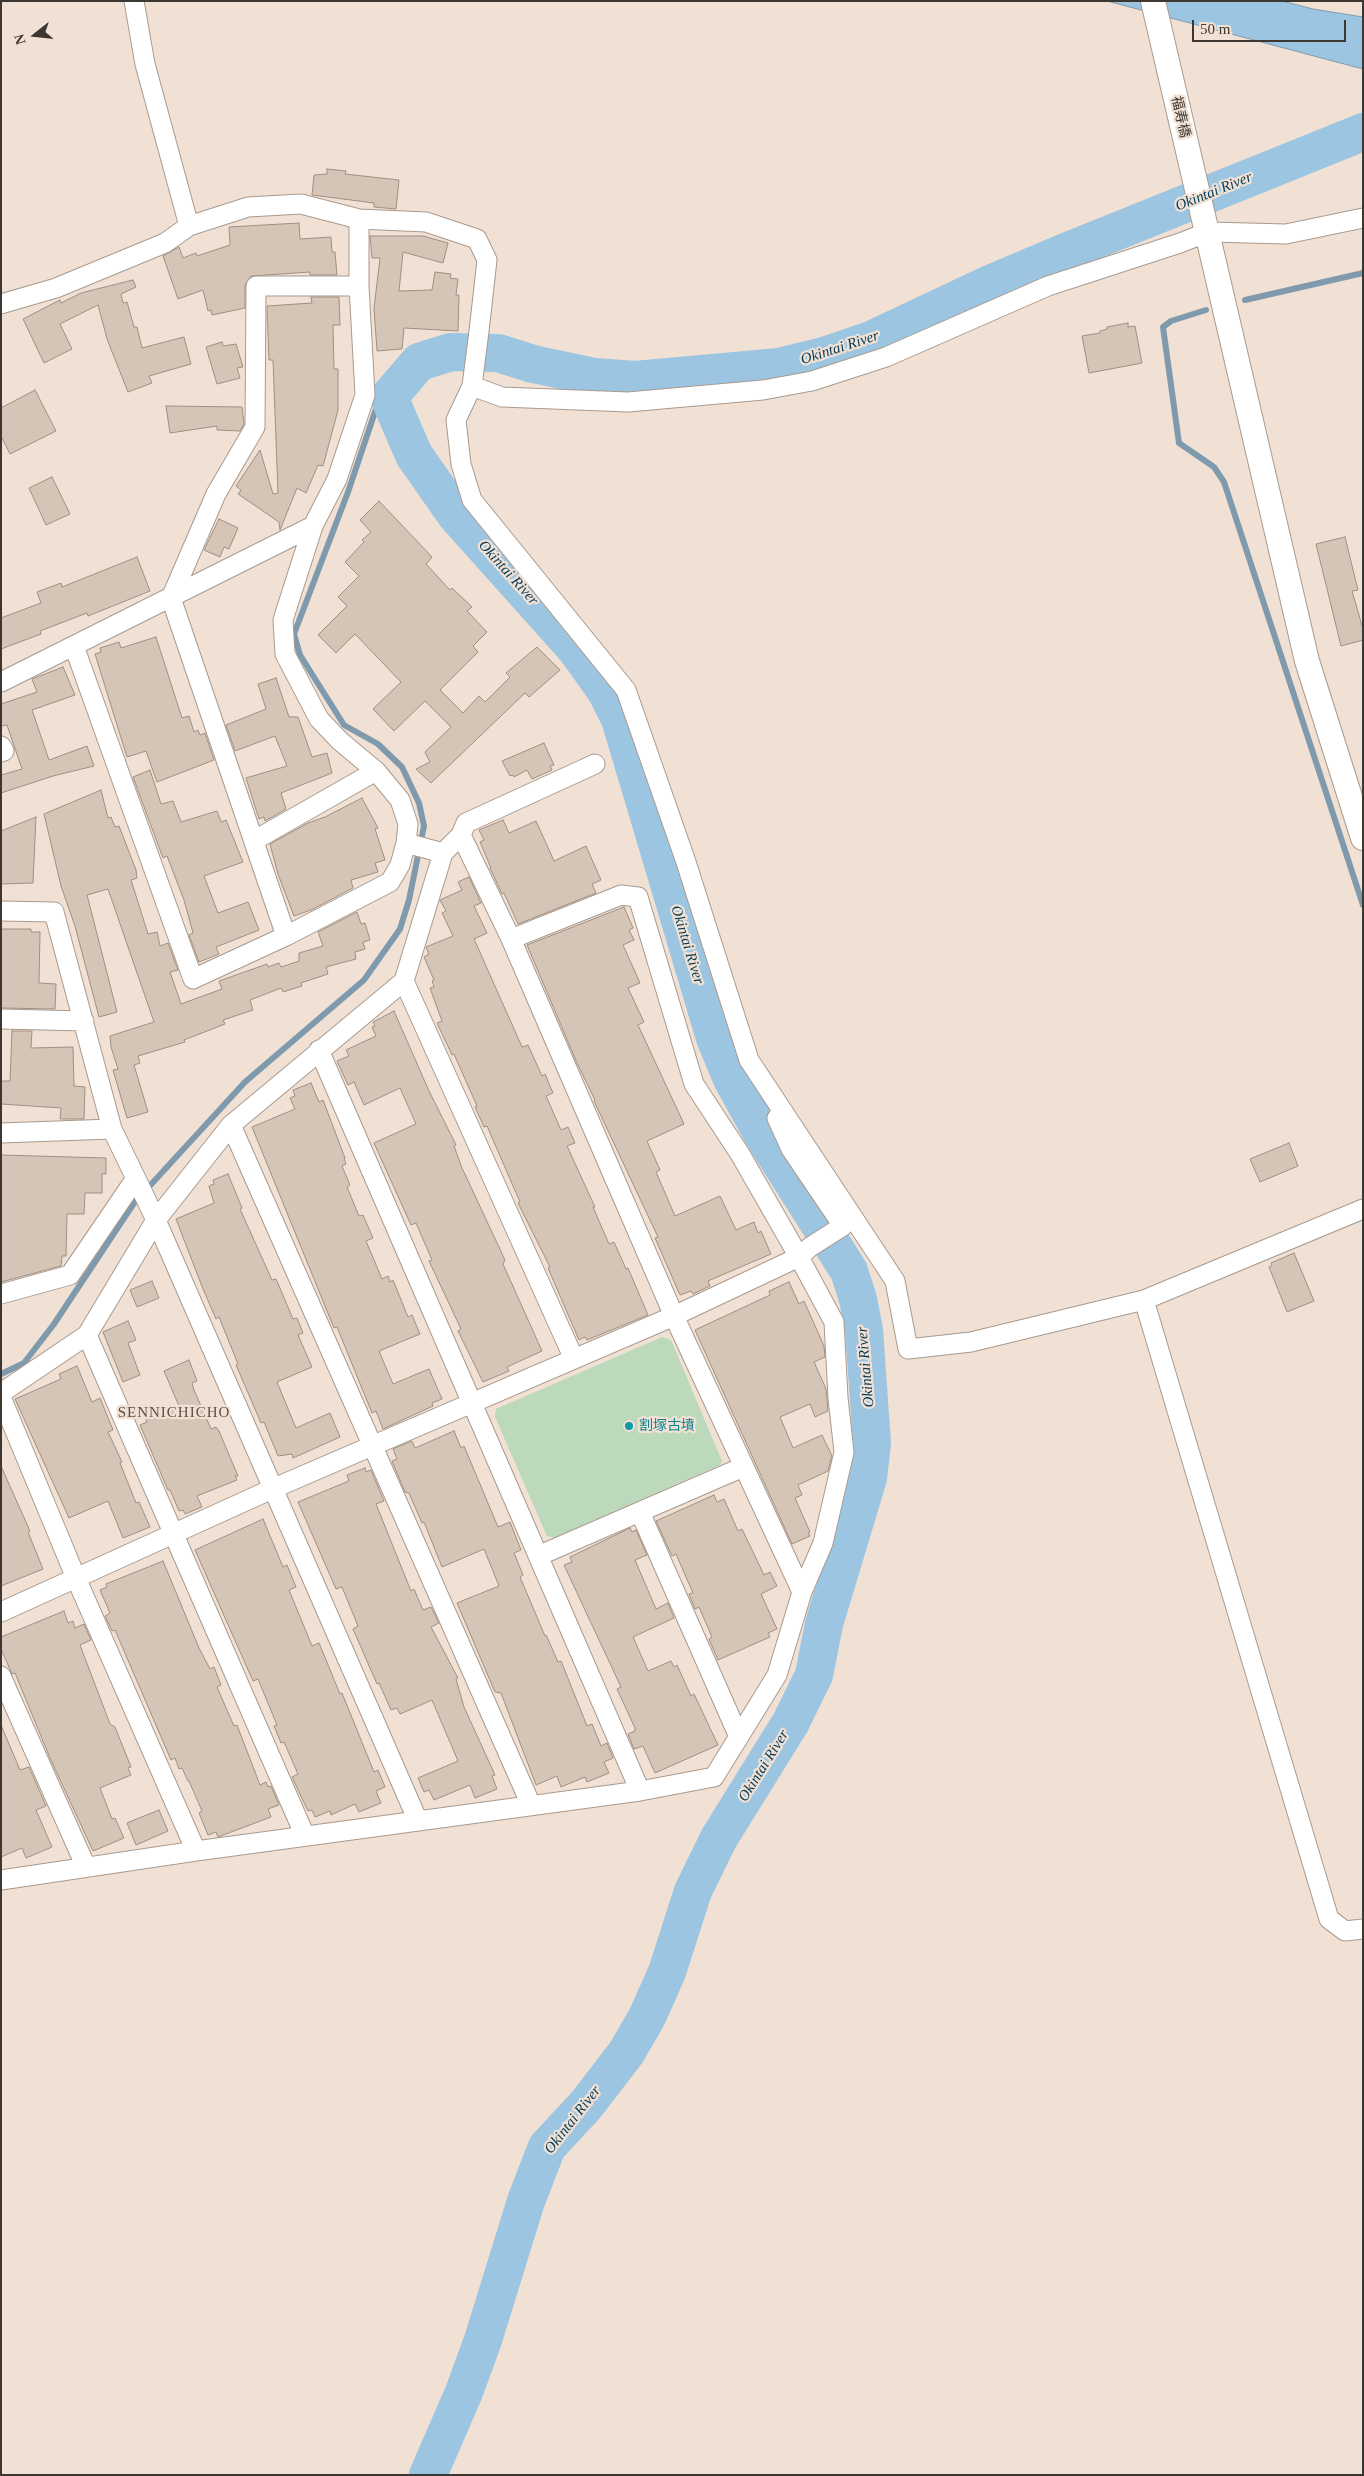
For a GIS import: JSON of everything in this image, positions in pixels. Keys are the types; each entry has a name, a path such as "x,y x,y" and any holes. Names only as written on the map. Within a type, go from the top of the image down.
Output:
{"street":[{"path":"134,1 145,64 189,226"},
{"name":"福寿橋","path":"1153,1 1307,661 1363,838"},
{"path":"1,304 65,284 165,243 189,226 248,207 302,204 359,219 426,222 477,239 486,260 479,331 472,386 456,420 461,464 472,500 626,690 685,859 749,1060 791,1149 843,1226 804,1252 674,1316 272,1489 1,1612"},
{"path":"472,386 502,397 628,402 763,390 812,381 886,357 1048,286 1180,244 1208,232 1286,234 1363,218"},
{"path":"74,646 193,979 286,936 390,882 400,865 406,843 408,824 400,800 376,771 340,741 319,719 285,654 282,620 313,526 337,479 365,395 359,286 359,219"},
{"path":"286,936 172,598 216,494 254,427 256,286 359,286"},
{"path":"1,682 313,526"},
{"path":"1,746 4,751 1,752"},
{"path":"1,1393 88,1335 156,1220 231,1125 404,981 443,853 461,835 466,823 595,764"},
{"path":"255,840 376,771"},
{"path":"461,835 511,939 674,1316 802,1592"},
{"path":"406,843 443,853"},
{"path":"1,1880 196,1850 640,1791 714,1777 777,1675 802,1592 823,1543 844,1452 838,1398 834,1322 804,1252 694,1084 638,897 622,895 511,939"},
{"path":"1,911 54,912 112,1129 156,1220 418,1821"},
{"path":"404,981 574,1360"},
{"path":"1,1020 84,1021"},
{"path":"320,1050 640,1791"},
{"path":"749,1060 895,1280 908,1349 971,1342 1144,1300 1363,1209"},
{"path":"231,1125 531,1806"},
{"path":"1,1132 112,1129"},
{"path":"1,1294 70,1275 136,1178"},
{"path":"1144,1300 1329,1919 1345,1931 1363,1929"},
{"path":"88,1335 305,1836"},
{"path":"1,1397 76,1578 196,1850"},
{"path":"538,1556 743,1467"},
{"path":"640,1512 739,1738"},
{"path":"1,1676 86,1867"}],"green space":[{"path":"662,1337 671,1340 722,1461 720,1465 554,1538 547,1536 495,1417 496,1409"}],"water":[{"path":"1107,1 1282,1 1313,9 1363,17 1363,69"}],"building":[{"path":"327,169 346,171 345,174 399,180 396,209 374,207 374,203 312,195 314,175 327,174"},
{"path":"299,223 300,239 331,237 332,252 335,252 337,275 310,275 310,272 251,276 245,285 245,308 212,315 211,310 208,311 203,290 178,299 163,256 179,247 183,258 196,253 197,256 230,245 229,227"},
{"path":"370,236 423,236 448,243 443,263 403,252 399,291 432,290 435,272 451,274 450,278 458,279 456,295 459,295 458,331 404,328 402,349 377,351 374,308 380,258 372,258"},
{"path":"133,280 136,287 121,294 123,303 127,302 134,327 137,327 142,348 184,337 191,364 149,376 152,383 128,392 107,339 98,305 60,324 72,349 44,363 23,319 60,300 61,303 81,293"},
{"path":"311,297 339,297 340,325 333,325 334,369 338,369 338,410 323,466 318,465 306,493 297,488 280,530 279,522 238,494 241,490 236,486 260,450 273,494 278,493 273,360 269,360 267,306 312,303"},
{"path":"1128,323 1128,327 1135,326 1142,363 1089,373 1082,336 1100,333 1100,331 1107,329 1107,327"},
{"path":"222,342 223,346 236,344 243,367 237,368 240,378 217,384 206,347"},
{"path":"35,390 56,431 10,454 1,436 1,408"},
{"path":"166,406 242,407 244,424 240,431 217,430 217,426 170,433"},
{"path":"52,477 70,514 46,525 29,488"},
{"path":"379,501 432,557 426,564 450,590 452,588 472,607 467,611 487,632 473,646 478,652 440,690 463,713 479,696 485,702 510,677 506,673 537,647 560,670 529,697 525,693 431,783 416,769 430,762 425,752 451,727 425,701 394,731 373,709 401,682 355,634 336,653 318,635 347,606 338,597 359,576 345,562 364,542 362,540 371,532 360,520"},
{"path":"219,519 238,528 229,549 224,547 220,557 204,550"},
{"path":"1345,537 1358,590 1352,591 1363,629 1363,640 1341,646 1316,544"},
{"path":"137,557 150,591 88,616 87,613 40,631 41,634 1,649 1,618 41,603 37,592 61,583 62,587"},
{"path":"156,637 182,718 189,716 194,732 198,730 200,735 205,733 214,760 157,782 146,751 127,757 95,654 101,652 100,648 119,642 121,648"},
{"path":"63,667 75,695 32,710 49,760 87,746 94,766 53,776 1,793 1,775 22,769 7,725 1,726 1,704 37,692 32,679"},
{"path":"276,678 289,717 298,717 312,757 327,753 332,773 281,793 286,809 265,821 264,817 259,819 246,778 287,766 275,736 235,751 226,725 266,709 258,684"},
{"path":"544,743 554,765 550,766 552,770 532,779 527,770 514,777 513,775 510,776 502,761"},
{"path":"150,770 161,804 173,801 181,822 217,811 221,822 226,820 243,862 204,876 218,913 248,902 259,930 216,947 219,954 199,962 189,935 193,933 184,900 167,856 163,858 133,777"},
{"path":"101,790 108,818 111,817 115,827 119,826 136,870 137,878 131,880 148,934 157,932 160,946 168,943 178,970 170,972 181,1004 222,989 219,981 267,964 268,967 279,963 281,967 299,961 299,953 323,946 318,932 357,912 361,924 365,923 370,940 363,942 365,949 355,952 356,959 326,967 328,974 301,983 302,986 283,992 281,988 250,1000 253,1010 223,1020 225,1024 184,1040 185,1042 138,1056 140,1063 134,1065 148,1112 127,1118 113,1070 118,1069 111,1047 110,1036 154,1022 108,889 87,895 117,1012 99,1017 75,926 61,886 44,814"},
{"path":"362,798 378,828 375,829 385,860 375,863 378,872 351,880 353,888 311,910 294,916 278,874 270,844 308,823 325,817"},
{"path":"36,817 33,883 1,884 1,831"},
{"path":"503,820 509,833 536,821 554,861 586,846 601,880 592,884 596,893 518,924 504,893 502,894 480,842 484,840 479,830"},
{"path":"469,877 481,903 474,906 487,933 474,939 522,1047 528,1045 542,1076 545,1074 553,1093 546,1096 561,1130 568,1127 575,1143 567,1146 595,1207 593,1207 609,1244 614,1242 626,1269 628,1268 648,1315 587,1340 585,1337 579,1340 548,1268 550,1267 518,1203 520,1202 487,1126 484,1127 475,1107 477,1106 454,1054 452,1055 437,1023 442,1021 430,988 434,987 432,981 434,980 424,957 429,954 426,947 453,936 442,913 446,911 440,900 462,890 458,882"},
{"path":"624,907 633,928 629,930 634,940 623,945 640,983 628,988 644,1022 638,1025 684,1124 647,1141 660,1170 656,1172 675,1216 720,1196 736,1230 754,1222 758,1233 761,1231 771,1254 708,1281 710,1286 693,1294 691,1291 680,1295 655,1238 658,1237 594,1101 527,945"},
{"path":"1,929 31,929 31,932 40,932 39,983 56,984 55,1009 1,1008"},
{"path":"394,1011 429,1091 456,1145 454,1146 462,1168 505,1260 503,1264 542,1351 507,1367 509,1371 483,1382 458,1331 461,1329 429,1261 432,1260 416,1223 411,1225 374,1143 416,1124 400,1088 364,1105 354,1082 348,1085 337,1061 349,1056 346,1050 376,1036 372,1027 375,1026 373,1022"},
{"path":"12,1031 32,1031 31,1048 73,1047 74,1086 85,1087 84,1119 60,1119 61,1108 1,1104 1,1081 10,1081"},
{"path":"311,1083 319,1102 323,1100 345,1158 346,1164 342,1166 350,1185 347,1187 359,1216 363,1215 373,1238 366,1241 382,1279 388,1276 390,1282 393,1280 408,1317 412,1315 420,1334 379,1351 393,1384 429,1369 442,1399 432,1403 433,1406 383,1429 376,1411 372,1413 337,1327 334,1328 252,1127 295,1109 290,1098 295,1096 293,1090"},
{"path":"1289,1143 1298,1166 1260,1182 1250,1159"},
{"path":"1,1155 106,1158 106,1174 102,1174 102,1193 85,1193 84,1214 67,1214 66,1256 62,1256 61,1266 1,1282"},
{"path":"228,1174 242,1208 240,1209 272,1280 276,1279 293,1319 297,1318 303,1333 298,1335 312,1367 277,1382 296,1428 330,1413 340,1437 293,1458 292,1454 278,1456 264,1422 261,1423 236,1365 238,1364 219,1317 216,1319 203,1289 176,1219 214,1203 209,1186 214,1184 213,1180"},
{"path":"1294,1253 1314,1301 1287,1312 1269,1267 1272,1265 1271,1263"},
{"path":"152,1281 159,1298 137,1307 130,1290"},
{"path":"789,1282 799,1304 804,1301 824,1346 825,1357 814,1362 826,1389 828,1411 815,1417 810,1404 780,1417 793,1448 822,1435 832,1456 828,1471 798,1485 802,1495 795,1498 810,1536 792,1544 695,1330 770,1295 769,1291"},
{"path":"128,1321 136,1340 128,1343 140,1375 123,1382 103,1332"},
{"path":"189,1360 197,1381 192,1383 194,1390 211,1429 216,1427 219,1431 238,1476 235,1476 237,1480 197,1496 202,1507 185,1514 183,1510 179,1511 170,1490 168,1490 140,1425 147,1422 146,1419 179,1406 164,1371"},
{"path":"77,1366 92,1402 100,1398 113,1430 108,1432 122,1462 120,1463 136,1503 139,1502 150,1527 123,1538 108,1501 69,1518 15,1399 61,1379 59,1374"},
{"path":"454,1431 461,1448 464,1446 498,1527 510,1522 521,1550 514,1553 523,1575 520,1577 545,1636 558,1662 561,1661 587,1726 592,1724 601,1746 607,1743 613,1758 604,1762 609,1773 587,1782 585,1777 561,1787 557,1776 536,1785 501,1693 495,1692 457,1603 499,1586 484,1549 442,1567 424,1522 422,1523 409,1493 405,1492 392,1461 397,1459 393,1449 412,1441 415,1448"},
{"path":"1,1466 30,1531 28,1532 43,1569 1,1586"},
{"path":"365,1468 366,1472 371,1470 384,1501 376,1504 411,1591 414,1589 423,1610 431,1607 439,1623 431,1627 458,1678 456,1679 464,1707 495,1775 492,1776 497,1789 475,1798 470,1785 434,1800 429,1790 424,1792 418,1778 458,1761 432,1700 400,1714 397,1708 391,1710 379,1683 377,1684 353,1629 358,1626 342,1587 336,1589 298,1502 349,1481 347,1475"},
{"path":"714,1495 717,1502 724,1499 738,1531 742,1529 764,1575 770,1572 777,1586 761,1594 777,1629 768,1633 770,1637 718,1660 709,1639 712,1637 699,1607 695,1609 689,1594 693,1593 676,1554 672,1556 656,1521"},
{"path":"263,1519 283,1567 287,1565 296,1587 289,1590 312,1646 319,1643 340,1694 342,1693 374,1772 378,1770 385,1787 376,1791 381,1803 359,1812 355,1804 331,1815 330,1811 315,1817 312,1810 308,1811 292,1777 298,1774 284,1742 281,1743 274,1726 277,1725 258,1679 253,1681 195,1550"},
{"path":"630,1528 632,1532 636,1530 647,1555 635,1560 656,1609 668,1603 674,1618 633,1637 648,1671 671,1661 674,1667 677,1665 691,1696 694,1694 718,1745 655,1773 643,1746 634,1749 628,1734 635,1731 635,1728 617,1689 621,1687 564,1565 572,1562 570,1557"},
{"path":"163,1561 199,1648 210,1669 214,1667 221,1685 217,1687 234,1726 237,1725 260,1785 266,1782 268,1787 271,1786 279,1805 268,1809 271,1817 218,1837 216,1832 208,1835 199,1813 202,1811 189,1781 182,1768 179,1769 175,1758 171,1760 115,1630 112,1631 105,1616 110,1613 100,1590 107,1587 106,1584"},
{"path":"64,1611 68,1623 73,1621 75,1628 84,1624 91,1640 80,1645 110,1724 115,1727 131,1767 128,1768 131,1775 100,1788 112,1819 115,1818 124,1838 93,1851 50,1758 15,1673 12,1674 1,1649 1,1637"},
{"path":"1,1725 20,1770 29,1767 46,1806 36,1810 52,1847 26,1858 22,1848 1,1857"},
{"path":"159,1810 168,1831 136,1845 127,1823"}],"waterway":[{"name":"Okintai River","path":"428,2475 464,2392 483,2340 526,2201 547,2147 586,2105 626,2053 647,2017 667,1972 693,1891 719,1838 791,1722 814,1675 824,1624 868,1478 872,1443 864,1330 858,1299 849,1271 763,1135 732,1079 715,1038 620,719 606,691 576,649 456,515 414,455 389,397 419,362 451,352 498,353 533,364 595,377 635,380 779,367 824,356 871,340 990,284 1063,253 1363,132"},
{"path":"1245,300 1363,273"},
{"path":"1206,310 1171,321 1163,327 1179,443 1214,467 1224,482 1363,905"},
{"path":"1,1374 24,1363 54,1324 134,1203 245,1082 364,980 400,929 409,900 424,826 419,803 402,767 378,744 344,725 300,655 294,634 348,492 377,406 389,397"}],"place":[{"name":"割塚古墳","path":"629,1426"}],"district":[{"name":"SENNICHICHO","path":"174,1413"}]}
